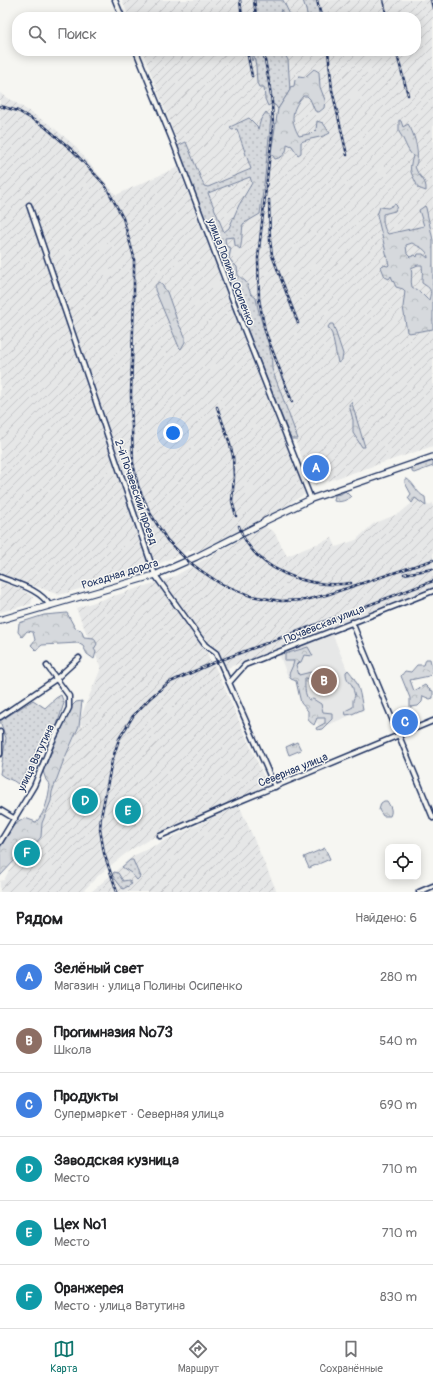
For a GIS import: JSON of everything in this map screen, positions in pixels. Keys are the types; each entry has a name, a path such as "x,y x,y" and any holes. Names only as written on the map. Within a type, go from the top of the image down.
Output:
{"main road":[{"name":"Рокадная дорога","path":"0,620 155,575 196,557 311,499 433,457"}],"street":[{"path":"115,0 120,12"},
{"name":"улица Полины Осипенко","path":"138,56 311,499"},
{"name":"2-й Почаевский проезд","path":"29,205 155,575 204,645 216,653 275,787"},
{"path":"0,577 32,590 46,599 50,606"},
{"name":"Почаевская улица","path":"229,683 245,665 433,591"},
{"path":"352,622 433,818"},
{"path":"0,717 56,679 79,658"},
{"name":"улица Ватутина","path":"0,842 34,786 52,742 69,708 69,696 47,666"},
{"name":"Северная улица","path":"160,836 433,721"},
{"path":"0,732 0,754"},
{"path":"0,810 15,819"},
{"path":"419,892 433,886"}],"shaded area":[{"path":"122,0 433,0 433,446 313,486 144,56 421,56 421,12 127,12"},
{"path":"0,93 49,124 73,144 116,195 178,167 305,494 267,517 196,552 193,549 149,568 59,595 0,573"},
{"path":"415,498 426,506 433,503 433,590 227,668 219,652 212,650 202,640 184,612 180,615 207,652 210,661 212,660 268,786 161,833 129,851 101,873 82,892 0,892 0,881 4,880 28,841 36,842 41,837 42,823 51,801 52,792 63,762 79,726 86,727 78,723 101,668 76,608 173,577 264,526 274,532 287,556 332,538 336,547 356,540 373,524 400,513 412,503"},
{"path":"0,582 21,589 33,597 31,604 0,612"},
{"path":"332,633 350,677 355,682 364,710 320,728 303,700 293,675 288,677 279,654"},
{"path":"239,805 277,892 91,892 133,856"}],"green space":[{"path":"255,0 283,0 289,12 282,12 281,9 280,12 256,12"},
{"path":"303,0 317,0 321,12 307,12"},
{"path":"254,56 286,56 288,60 290,90 278,109 275,105 271,104 268,106 265,99 264,87 259,87 257,83"},
{"path":"314,69 319,72 320,87 325,100 324,108 319,112 315,111 310,99 307,96 303,96 294,111 294,125 299,136 313,133 316,130 317,121 323,123 330,133 301,142 301,153 298,155 292,146 287,144 284,154 275,159 271,153 278,109 290,90 290,87 294,86 295,80 299,76 305,77"},
{"path":"266,112 271,118 260,214 243,224 240,249 235,245 234,237 225,238 226,246 231,248 229,258 237,267 238,275 246,282 251,294 256,298 268,343 272,361 272,369 298,439 291,439 175,147 186,142 204,186 208,187 251,169 237,129 232,130 230,127 249,118 258,129 261,119","holes":["250,177 252,183 239,205 229,228 224,232 208,193"]},
{"path":"399,120 401,121 403,127 408,124 414,136 417,146 417,161 415,168 424,181 426,191 418,188 411,173 411,162 413,156 399,132"},
{"path":"395,204 397,206 395,211 383,214 384,227 388,234 424,226 419,210 425,206 426,208 433,240 433,329 409,333 407,332 403,307 405,291 396,287 391,276 389,279 385,277 381,267 383,265 389,265 377,215 380,207 388,208","holes":["412,243 425,250 428,258 423,254 418,254 417,257 415,255 410,257 407,254 406,245","422,265 422,283 430,290 429,300 412,287 411,268"]},
{"path":"160,282 167,292 178,323 185,336 185,342 181,349 155,290 156,284"},
{"path":"330,324 333,324 343,354 342,360 338,363 332,334 328,327"},
{"path":"351,402 365,447 362,447 353,433 353,420 349,405"},
{"path":"433,461 433,466 414,473 412,472 412,468"},
{"path":"405,479 410,481 425,497 426,506 415,498 412,503 408,498 411,494 405,483"},
{"path":"345,491 351,497 339,502 334,501 335,495 341,494"},
{"path":"67,613 75,628 81,630 84,637 94,638 97,644 94,649 96,652 94,659 87,654 83,646 78,643 42,645 36,650 31,645 35,640 33,632 27,631 22,637 18,632 19,623 44,615"},
{"path":"308,647 313,656 304,655 301,662 296,665 299,675 311,672 316,677 312,679 305,678 306,695 309,700 313,699 321,704 323,712 332,713 332,719 322,729 317,730 316,728 325,723 325,718 317,718 314,725 310,722 308,718 308,711 301,703 296,681 291,679 289,674 294,661 285,661 285,654"},
{"path":"426,659 430,659 433,672 429,676 410,680 414,691 425,685 433,691 433,698 430,699 423,696 422,702 418,706 410,707 410,698 401,676 405,671 411,672 417,665 424,665"},
{"path":"348,670 357,684 363,709 346,715 345,711 353,707 353,700 355,696 352,685 346,676 346,672"},
{"path":"61,695 64,703 57,725 44,749 36,749 35,753 42,757 40,765 31,766 18,784 2,776 0,774 6,738 0,721 33,700 45,708"},
{"path":"82,701 79,726 52,792 51,801 42,823 41,837 36,843 28,841 15,860 0,876 0,848 14,825 25,818 36,822 42,814 50,785 46,780 43,771 72,706 76,702"},
{"path":"297,742 301,750 289,755 286,747"},
{"path":"387,801 390,806 390,816 383,816 379,810 381,803"},
{"path":"325,848 330,859 309,868 304,857"},
{"path":"130,860 133,860 140,877 137,880 131,873 122,867"},
{"path":"114,872 118,873 123,881 129,880 132,884 123,889 112,875"}],"railway":[{"path":"240,0 241,12"},
{"path":"254,0 255,12"},
{"path":"317,0 320,12"},
{"path":"383,0 386,12"},
{"path":"431,0 433,8"},
{"path":"248,56 252,76"},
{"path":"264,56 272,102 273,126 258,258 259,299 265,331 292,402"},
{"path":"329,56 332,90 347,155"},
{"path":"397,56 408,95"},
{"path":"0,106 18,111 44,126 72,150 105,185 123,218 134,257 131,394 133,463 138,486 150,513 167,540 188,561 221,584 251,596 281,601 305,600 326,595 433,560"},
{"path":"269,200 272,255 298,323"},
{"path":"217,407 233,456 234,477 232,501 236,516"},
{"path":"239,526 246,541 256,554 269,565 284,573 318,583 351,583"},
{"path":"404,574 433,569"},
{"path":"117,892 104,853 100,829 101,817 112,761 119,739 133,716 150,698 168,683 213,663 433,581"}],"place":[{"name":"Зелёный свет","path":"316,468"},
{"name":"Прогимназия №73","path":"324,681"},
{"name":"Продукты","path":"405,722"},
{"name":"Заводская кузница","path":"85,801"},
{"name":"Цех №1","path":"128,811"},
{"name":"Оранжерея","path":"27,853"}]}
